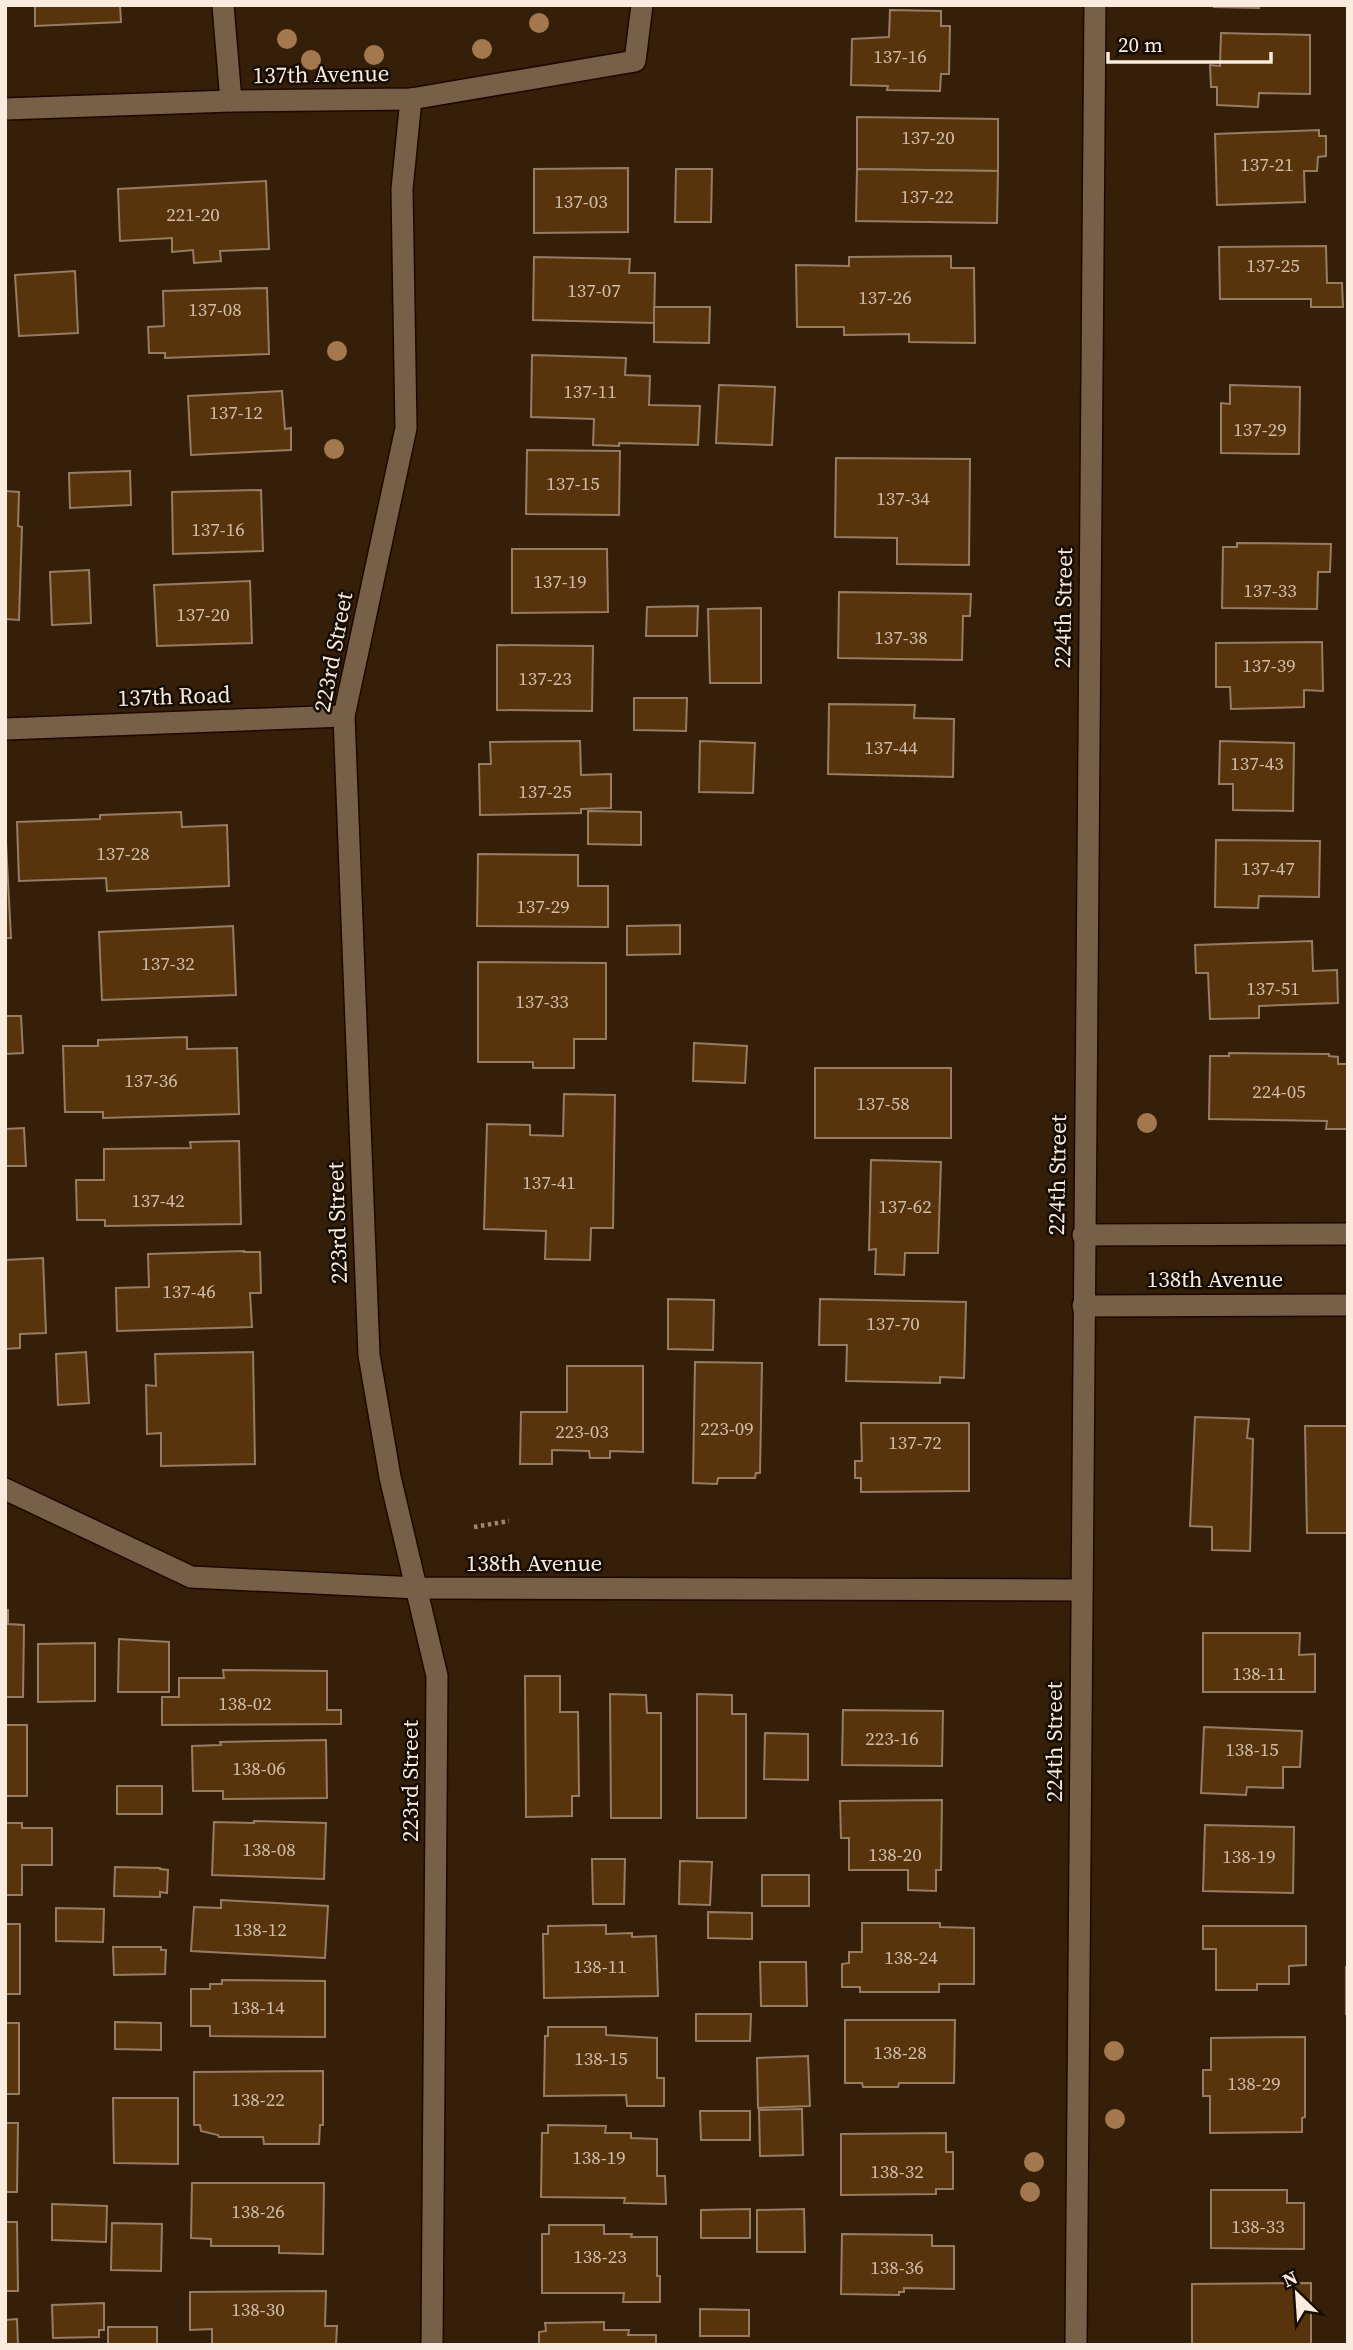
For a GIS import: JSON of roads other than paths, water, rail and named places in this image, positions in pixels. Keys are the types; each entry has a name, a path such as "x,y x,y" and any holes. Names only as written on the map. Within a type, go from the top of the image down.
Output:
{"street":[{"path":"223,5 231,101"},
{"name":"137th Avenue","path":"5,109 231,101 411,99 635,61 642,5"},
{"name":"224th Street","path":"1076,2345 1095,5"},
{"name":"223rd Street","path":"411,99 402,189 406,428 344,716 369,1355 390,1477 437,1676 432,2345"},
{"name":"137th Road","path":"5,729 344,716"},
{"name":"138th Avenue","path":"1083,1234 1348,1234"},
{"name":"138th Avenue","path":"1083,1306 1348,1305"},
{"name":"138th Avenue","path":"5,1489 191,1577 416,1588 1082,1590"}]}
